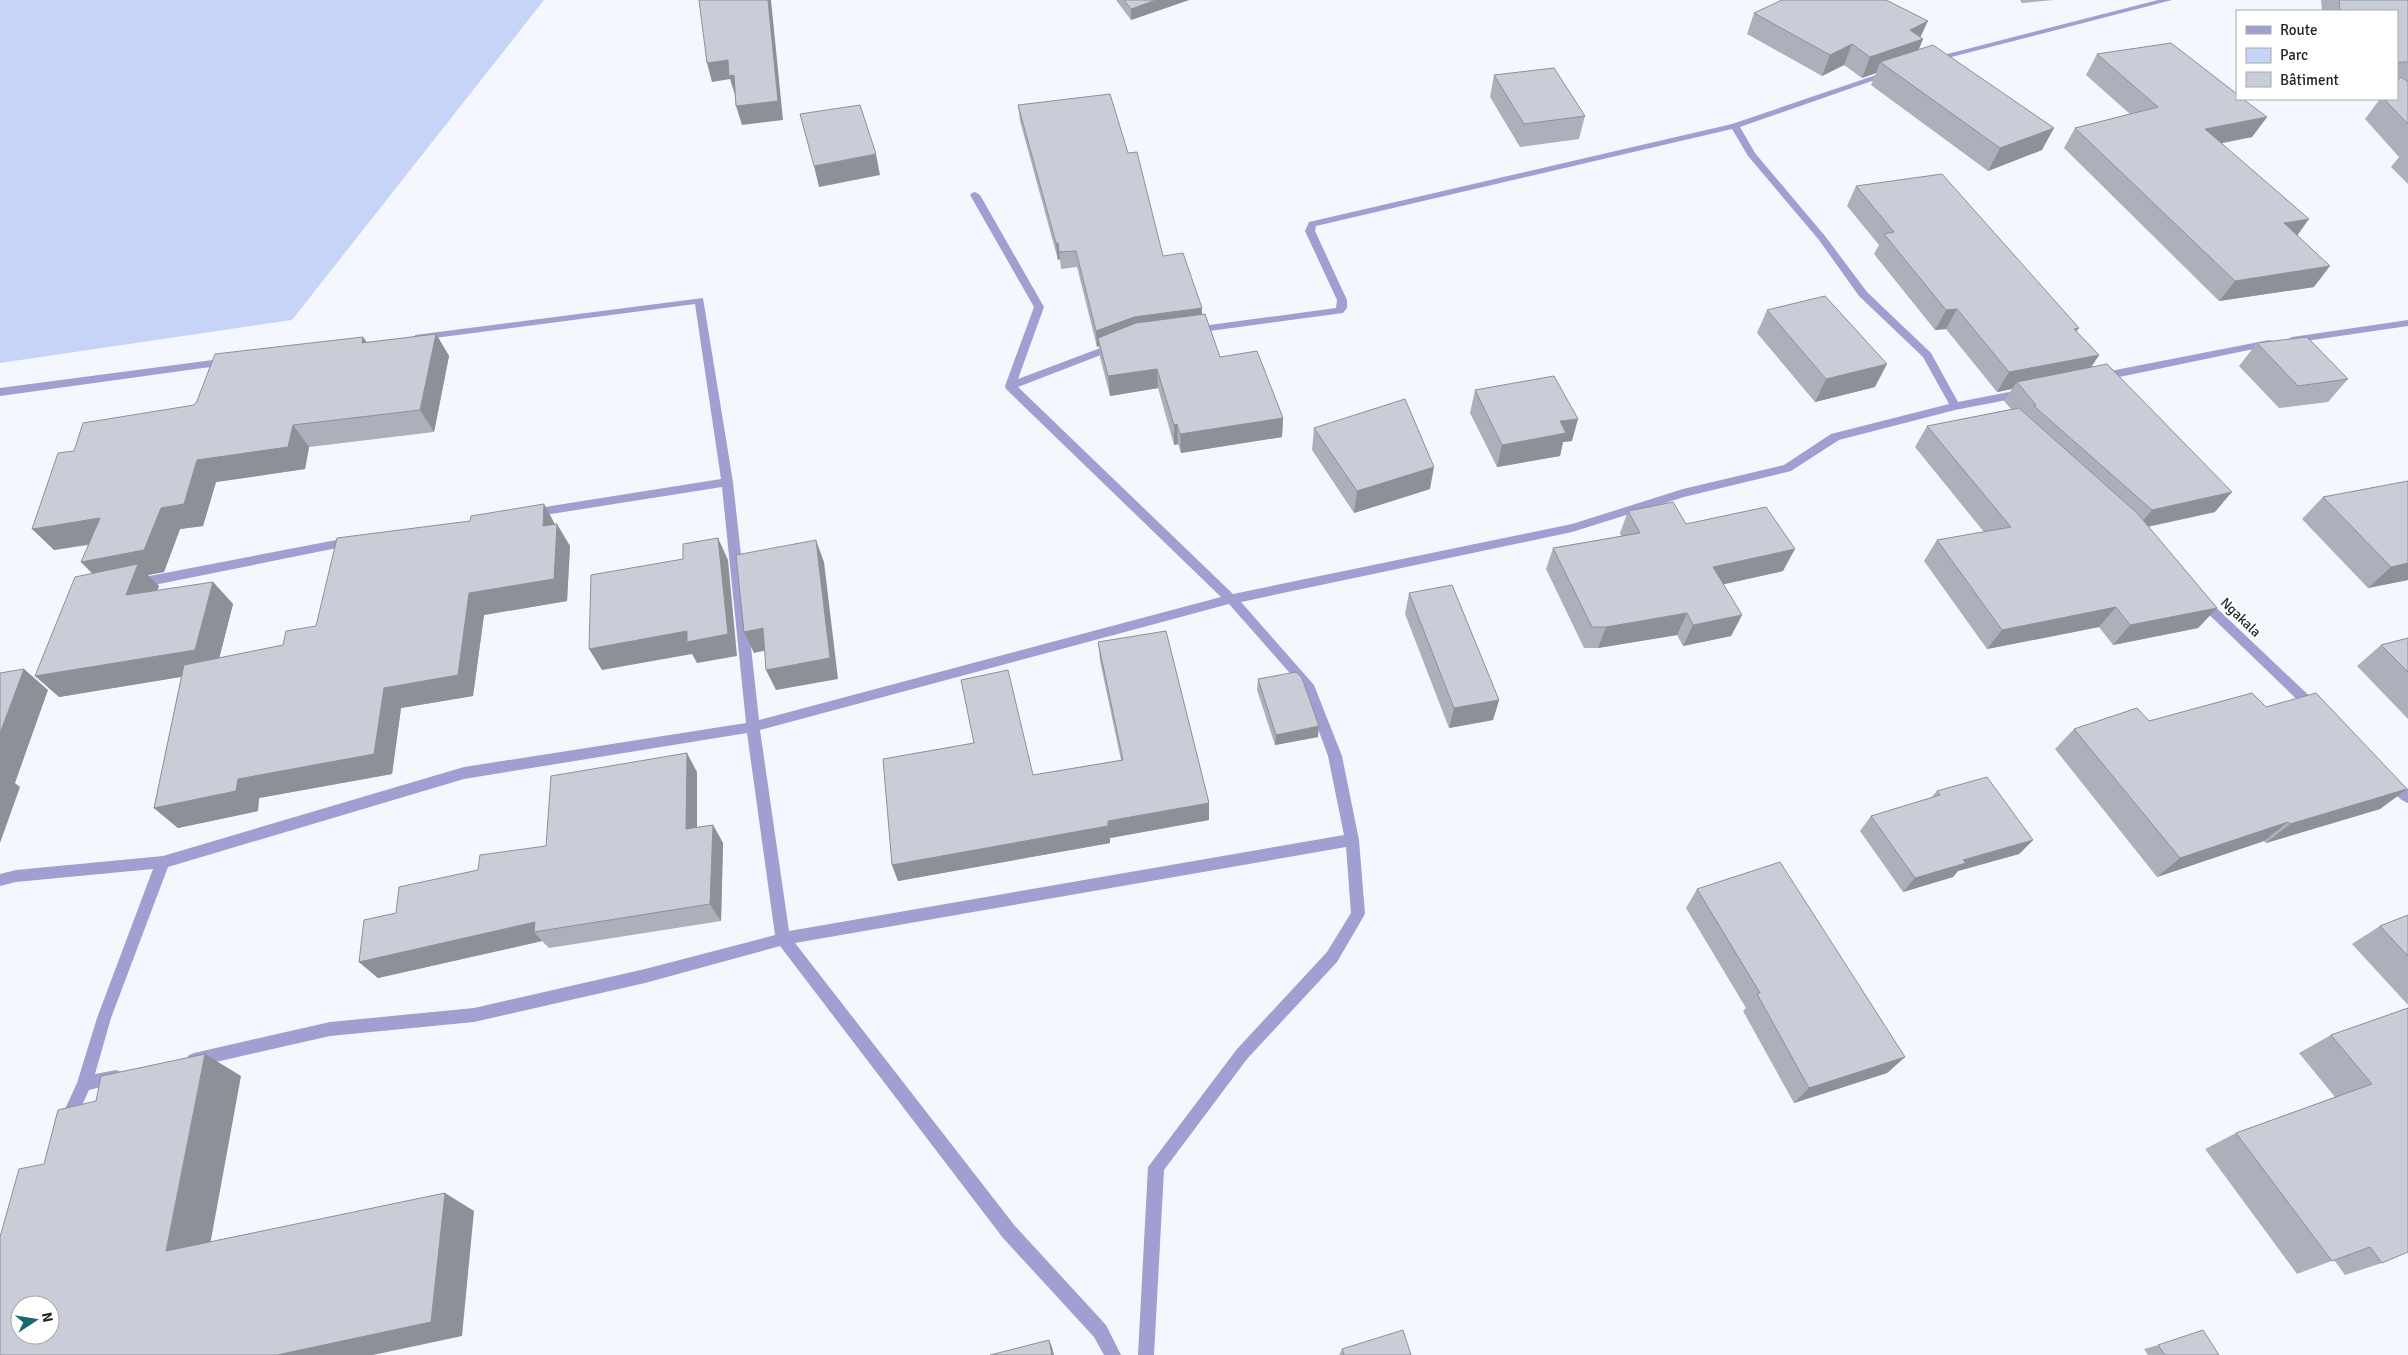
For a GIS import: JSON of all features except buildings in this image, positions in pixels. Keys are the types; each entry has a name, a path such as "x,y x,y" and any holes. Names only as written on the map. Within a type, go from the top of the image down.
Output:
{"street":[{"path":"1918,64 2168,0"},
{"path":"1184,332 1339,311 1342,308 1342,300 1310,231 1312,224 1735,126 1900,70"},
{"path":"1735,126 1751,154 1822,238 1863,294 1927,355 1955,406"},
{"path":"975,195 1039,307 1010,386"},
{"path":"404,339 699,300 727,482 753,728 783,939 1009,1232 1100,1331 1113,1355"},
{"path":"2088,380 2269,343 2408,323"},
{"path":"1010,386 1126,342"},
{"path":"0,392 236,361"},
{"path":"1010,386 1231,599 1308,684 1335,756 1352,840 1358,914 1337,950 1242,1054 1156,1167 1146,1355"},
{"path":"0,880 16,876 163,862 464,774 753,728 1231,599 1572,528 1683,493 1788,468 1835,437 1955,406 2041,389"},
{"path":"1984,401 1998,414"},
{"path":"522,514 727,482"},
{"path":"125,586 365,539"},
{"name":"Ngakala","path":"2194,594 2323,716"},
{"path":"2380,770 2408,797"},
{"path":"179,1063 330,1029 474,1015 645,976 783,939 1352,840"},
{"path":"61,1136 84,1084 104,1018 163,862"},
{"path":"84,1084 132,1074"}],"green space":[{"path":"0,0 544,0 292,320 0,363"}]}
